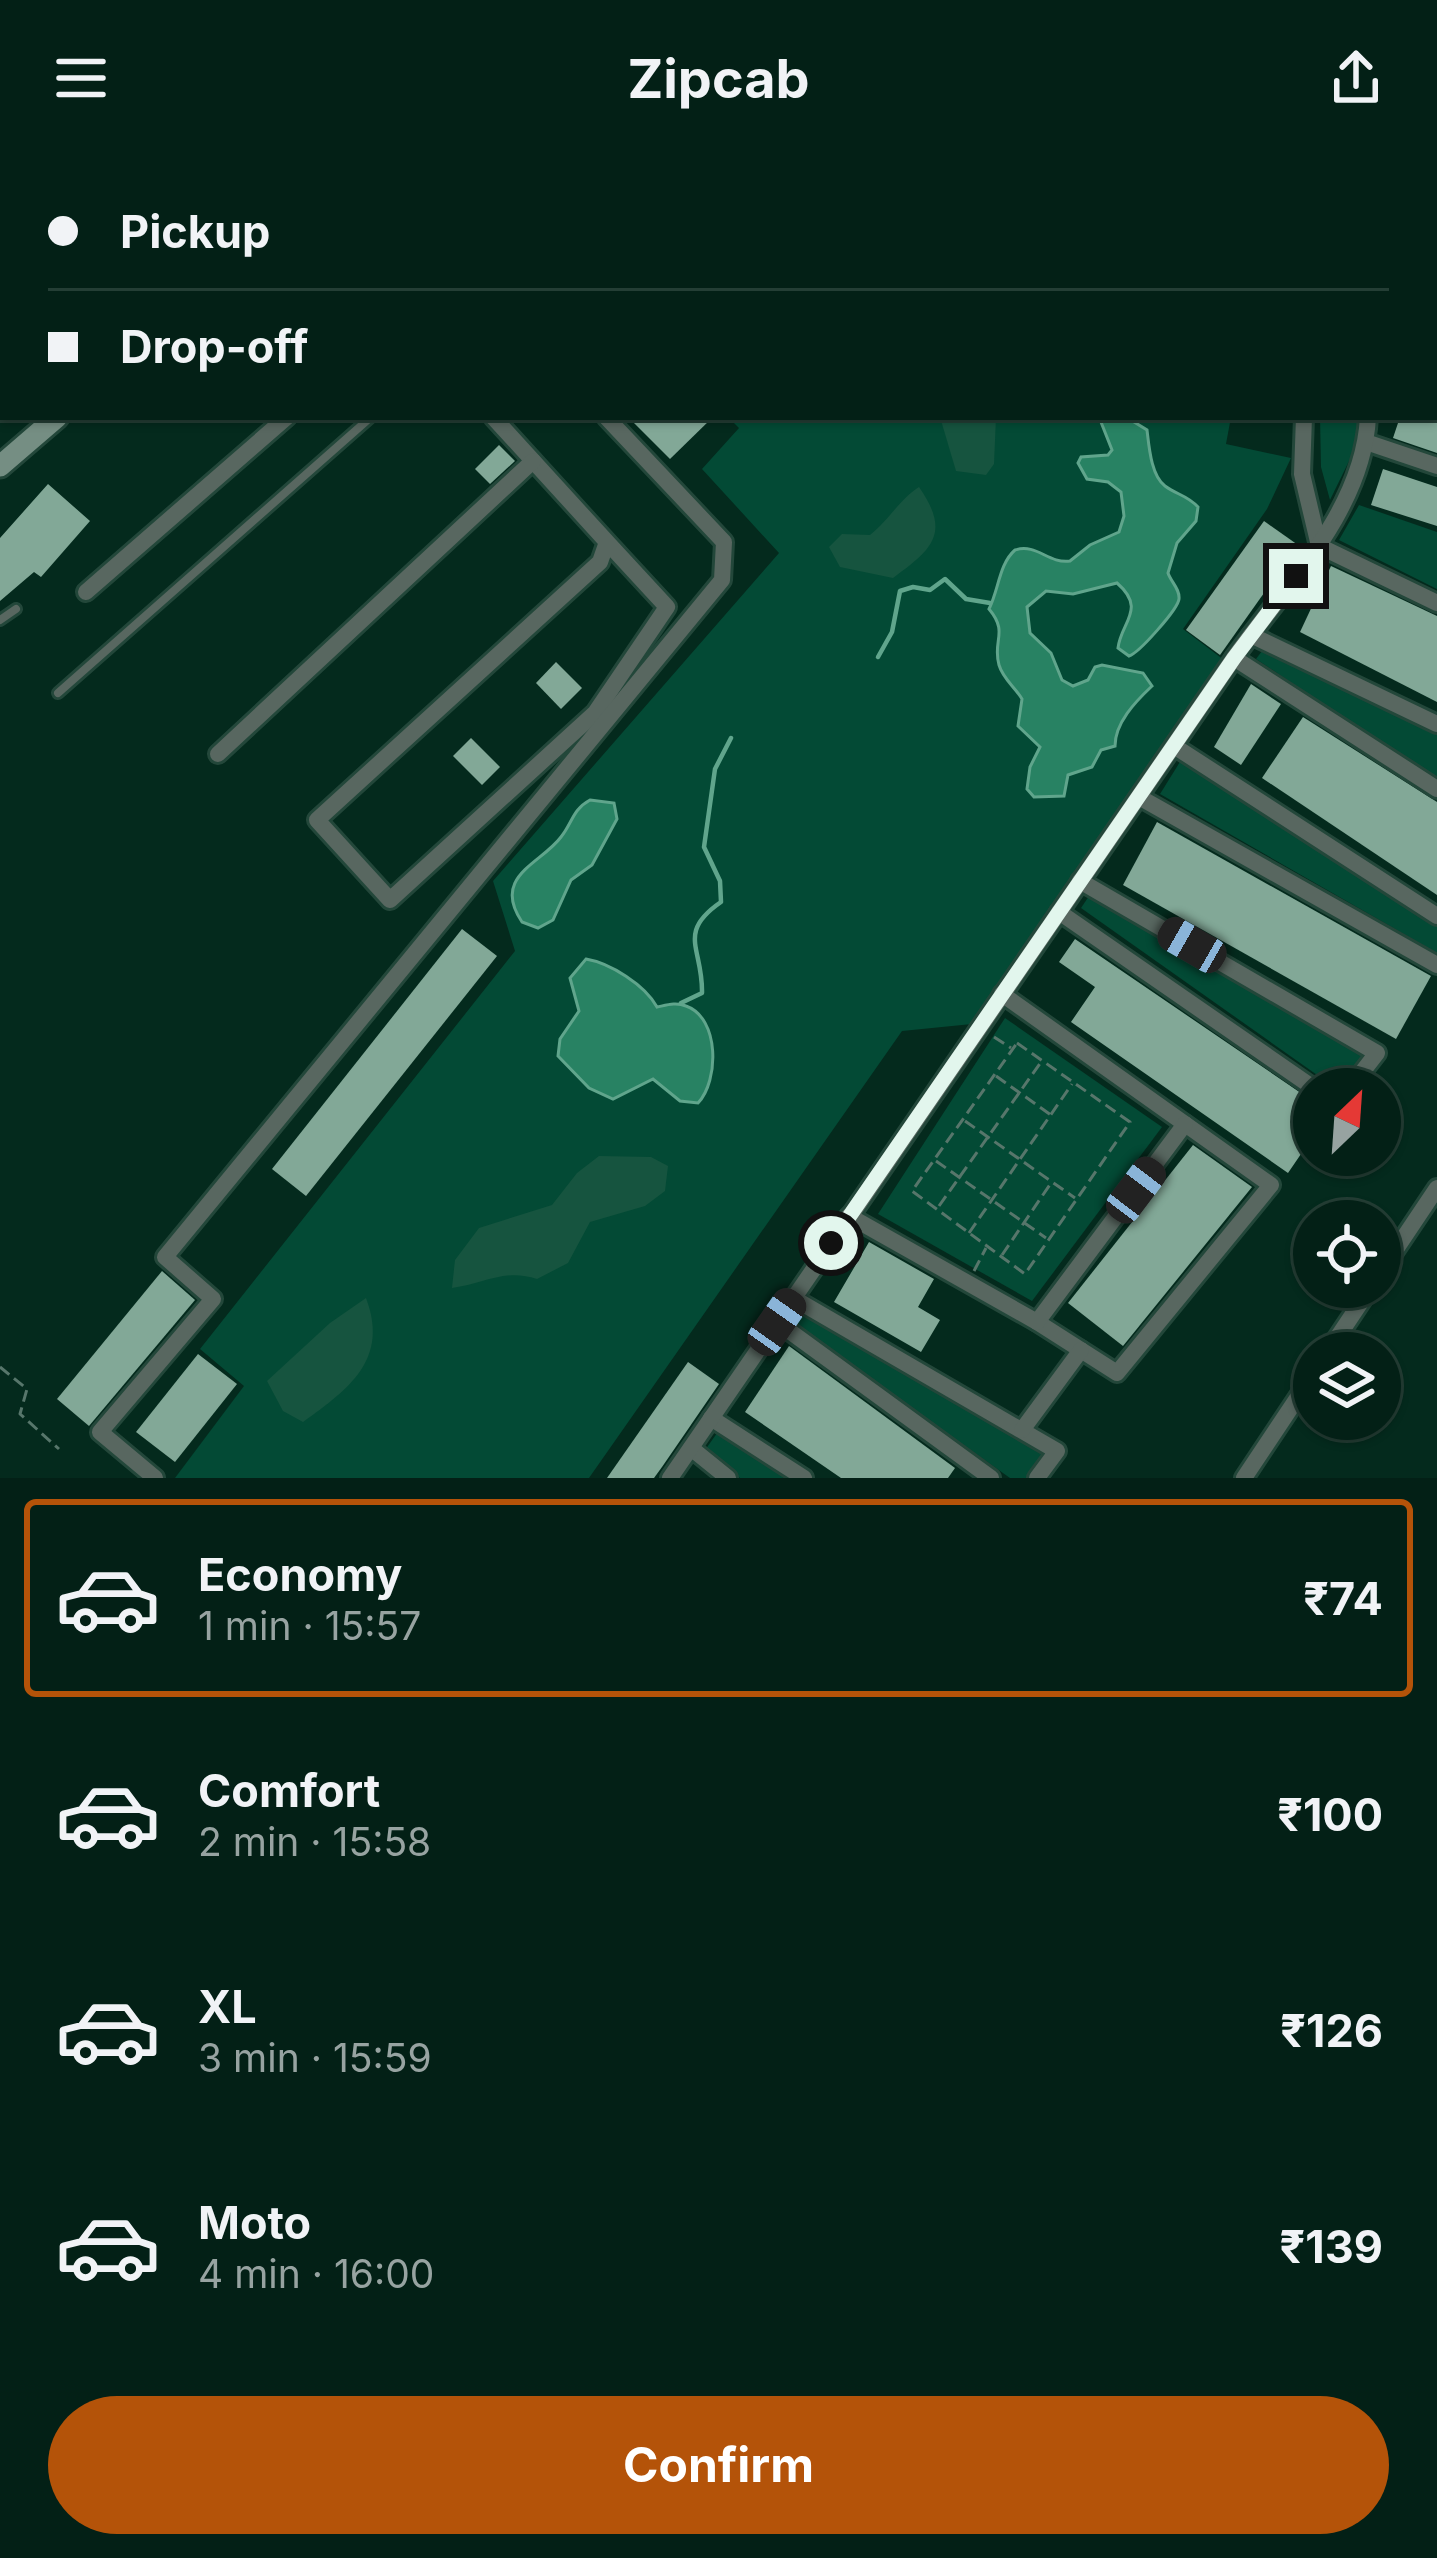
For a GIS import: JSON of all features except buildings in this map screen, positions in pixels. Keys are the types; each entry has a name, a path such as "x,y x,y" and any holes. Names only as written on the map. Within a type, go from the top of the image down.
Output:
{"main road":[{"path":"0,466 54,420"}],"street":[{"path":"86,592 284,420"},
{"path":"497,420 667,607 596,712 390,900 317,820 600,562 607,542"},
{"path":"155,1478 100,1432 213,1299 165,1257 722,580 724,542 609,420"},
{"path":"1304,420 1302,474 1319,546"},
{"path":"670,1478 1234,658 1319,546 1349,490 1366,442 1368,420"},
{"path":"1366,442 1437,466"},
{"path":"218,754 533,461"},
{"path":"1319,546 1437,603"},
{"path":"1251,635 1437,724"},
{"path":"1234,658 1437,789"},
{"path":"1174,746 1437,916"},
{"path":"1139,797 1437,965"},
{"path":"1080,881 1377,1053 1365,1068"},
{"path":"1059,912 1293,1073"},
{"path":"849,1216 1117,1373 1270,1185 1002,994"},
{"path":"1037,1322 1185,1124"},
{"path":"1401,1242 1437,1188"},
{"path":"793,1298 1057,1451 1037,1478"},
{"path":"777,1322 991,1478"},
{"path":"1022,1430 1081,1350"},
{"path":"1244,1478 1293,1404"},
{"path":"712,1418 803,1478"},
{"path":"691,1448 728,1478"}],"lane":[{"path":"58,693 368,420"},
{"path":"0,620 16,608"}],"path":[{"path":"978,1028 1013,1048"},
{"path":"1017,1043 1042,1060 1130,1122 1024,1274 912,1191 1017,1043"},
{"path":"937,1210 1042,1060"},
{"path":"994,1075 1051,1115"},
{"path":"969,1233 1073,1082"},
{"path":"963,1119 1076,1199"},
{"path":"934,1160 1048,1240"},
{"path":"1001,1256 1052,1182"},
{"path":"968,1282 987,1246"},
{"path":"0,1367 27,1389 20,1414 59,1449"}],"shaded area":[{"path":"731,420 1230,420 1226,444 1291,458 1267,509 1183,629 1224,660 972,1024 902,1031 589,1478 175,1478 244,1386 200,1349 515,951 493,881 779,553 702,469 739,428"},
{"path":"941,420 996,420 994,464 986,475 956,471"},
{"path":"1100,420 1131,420 1147,430 1157,475 1165,486 1198,507 1196,521 1177,543 1168,573 1179,599 1165,621 1129,656 1118,648 1130,616 1130,600 1117,583 1073,594 1046,591 1027,607 1030,633 1051,653 1062,680 1073,686 1088,680 1095,667 1102,665 1143,673 1152,686 1122,721 1115,746 1101,750 1092,767 1068,775 1064,796 1034,797 1027,789 1030,767 1040,747 1018,726 1022,699 999,665 998,624 989,609 1002,570 1015,550 1030,549 1070,561 1119,532 1124,516 1121,492 1108,482 1087,479 1078,463 1081,457 1108,455 1112,450"},
{"path":"1320,420 1358,420 1352,455 1330,500 1321,467"},
{"path":"919,487 934,517 933,539 927,549 893,578 840,567 829,547 842,534 870,535"},
{"path":"1359,505 1437,532 1437,589 1339,540"},
{"path":"1265,647 1437,730 1437,780 1256,659"},
{"path":"1183,757 1437,924 1437,953 1160,794"},
{"path":"590,800 614,803 617,819 592,865 571,880 553,920 538,928 522,922 514,906 515,882 552,847"},
{"path":"1091,893 1366,1054 1354,1068 1307,1068 1081,908"},
{"path":"586,959 626,976 657,1007 686,1006 705,1023 712,1066 698,1103 680,1101 653,1079 613,1099 589,1088 558,1056 560,1039 579,1011 570,978"},
{"path":"1005,1018 1162,1127 1032,1301 878,1214"},
{"path":"599,1156 651,1157 668,1166 665,1191 645,1206 590,1222 568,1263 537,1279 504,1276 452,1288 455,1260 479,1228 552,1205 577,1173"},
{"path":"366,1298 372,1338 361,1370 303,1422 283,1411 267,1381 330,1323"},
{"path":"804,1310 1046,1452 1028,1478 1010,1478 794,1325"},
{"path":"720,1429 791,1478 740,1478 705,1450"}],"waterway":[{"path":"878,657 892,632 900,591 930,590 945,579 966,599 990,603"},
{"path":"681,1003 702,993 695,933 707,913 721,902 720,881 704,847 715,769 731,738"}],"route":[{"path":"831,1243 1234,658 1296,576"}]}
